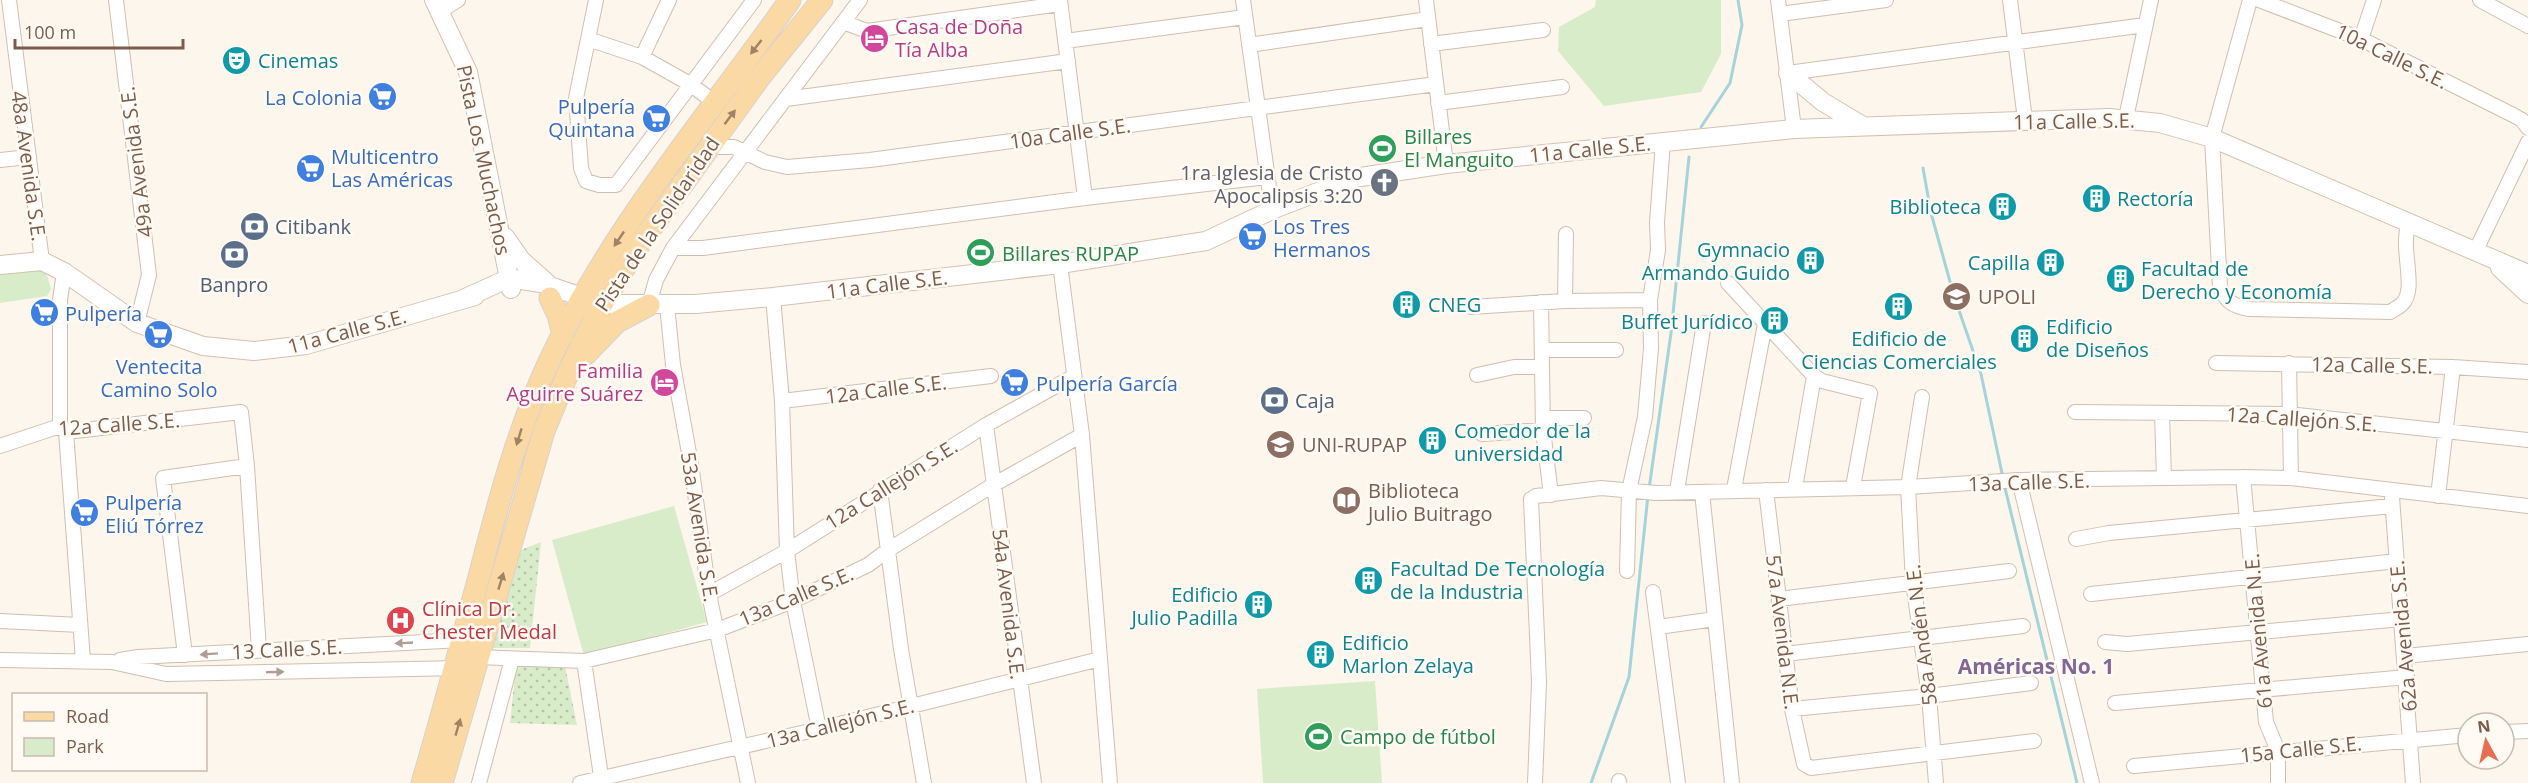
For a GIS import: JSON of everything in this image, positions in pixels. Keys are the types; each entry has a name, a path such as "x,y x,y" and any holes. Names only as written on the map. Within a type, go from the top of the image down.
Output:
{"main road":[{"name":"Pista de la Solidaridad","path":"422,783 497,508 524,423 563,335 592,278 714,102 790,0"},
{"name":"Pista de la Solidaridad","path":"442,783 544,431 568,373 602,304 639,245 707,147 822,0"},
{"path":"563,335 554,292 575,288 592,278"},
{"path":"568,373 617,322 658,305"}],"street":[{"name":"48a Avenida S.E.","path":"9,0 42,261"},
{"name":"49a Avenida S.E.","path":"116,0 149,275 137,323"},
{"path":"437,6 458,0"},
{"path":"597,0 576,98 581,168 586,181 599,185 616,185 754,0"},
{"path":"642,57 669,0"},
{"path":"658,305 656,280 673,248 860,0"},
{"path":"1243,0 1270,194"},
{"path":"1426,0 1446,164"},
{"path":"1794,129 1779,7 1886,0"},
{"path":"2010,0 2025,120"},
{"path":"2126,118 2151,0"},
{"path":"2250,0 2212,138 2220,287 2225,300 2249,309 2390,312 2403,304 2409,291 2404,243 2409,224"},
{"name":"10a Calle S.E.","path":"2259,0 2361,39 2525,124"},
{"path":"2361,39 2374,0"},
{"path":"2480,0 2503,6 2528,26"},
{"path":"843,22 867,31 1060,2 1085,198"},
{"name":"Pista Los Muchachos","path":"437,6 468,72 510,284"},
{"path":"1065,41 1245,17"},
{"path":"1249,45 1428,19"},
{"path":"1788,73 2145,24"},
{"path":"1431,44 1544,30"},
{"path":"588,39 642,57 690,84 714,102"},
{"path":"0,62 15,60"},
{"path":"786,99 1068,61"},
{"path":"1788,73 1823,102 1863,126"},
{"name":"10a Calle S.E.","path":"707,147 725,146 765,162 787,167 870,160 1436,84"},
{"path":"1438,103 1562,87"},
{"name":"11a Calle S.E.","path":"42,261 64,272 137,323 203,346 254,351 306,345 510,284 529,291 554,292 579,303 658,305 773,297 1060,264 1206,241 1274,209 1354,178 1446,164 1794,129 2126,118 2160,123 2212,138 2528,274"},
{"path":"1627,571 1642,492 1651,348 1650,300 1658,250 1663,142"},
{"path":"2482,256 2528,142"},
{"path":"0,160 29,157"},
{"path":"673,248 703,248 1085,198 1267,177"},
{"path":"501,230 521,260 554,292"},
{"path":"463,299 492,271 499,252 501,230"},
{"path":"1565,301 1566,234"},
{"path":"2482,256 2528,265"},
{"path":"2482,256 2528,294"},
{"path":"0,265 42,261"},
{"path":"1060,264 1082,435 1110,783"},
{"path":"64,272 60,300 63,429 83,660"},
{"path":"1728,284 1814,376 1822,381 1870,393 1854,487"},
{"path":"773,297 782,401 787,550 793,601 819,729"},
{"path":"1471,307 1565,301 1650,300"},
{"path":"1541,302 1543,424 1551,495"},
{"name":"53a Avenida S.E.","path":"658,305 673,365 709,594 748,783"},
{"path":"1677,491 1704,323"},
{"path":"1734,489 1765,324"},
{"path":"1542,350 1616,350"},
{"name":"12a Calle S.E.","path":"2216,363 2453,367 2528,372"},
{"path":"2289,363 2288,414 2291,478"},
{"path":"1477,375 1514,367 1542,367"},
{"path":"2438,496 2453,367"},
{"name":"12a Calle S.E.","path":"782,401 991,376"},
{"name":"12a Callejón S.E.","path":"709,594 787,550 986,424 1074,376"},
{"path":"1795,488 1814,376"},
{"name":"58a Andén N.E.","path":"1922,397 1908,487 1913,582 1929,696 1936,783"},
{"name":"12a Calle S.E.","path":"0,446 63,429 241,412 247,466"},
{"name":"12a Callejón S.E.","path":"2075,412 2288,414 2528,440"},
{"path":"2162,413 2164,478"},
{"path":"1482,434 1584,418"},
{"name":"54a Avenida S.E.","path":"986,424 1034,783"},
{"name":"13a Calle S.E.","path":"477,657 584,661 717,630 793,601 868,565 888,550 993,485 1082,435"},
{"path":"185,655 163,478 247,466 259,650"},
{"name":"13a Calle S.E.","path":"1535,783 1539,682 1531,499 1536,496 1601,488 1642,492 1702,492 1734,489 1908,487 2009,481 2243,477 2291,478 2528,506"},
{"name":"61a Avenida N.E.","path":"2243,477 2266,722 2277,751 2278,783"},
{"path":"2009,481 2092,783"},
{"name":"62a Avenida S.E.","path":"2393,489 2391,506 2412,738 2413,783"},
{"path":"879,490 924,783"},
{"name":"57a Avenida N.E.","path":"1766,490 1792,709 1804,764 1811,768 1934,754"},
{"path":"1702,492 1732,783"},
{"path":"2076,539 2109,533 2391,506"},
{"path":"2091,594 2397,561"},
{"path":"1779,599 2009,571"},
{"path":"1653,592 1678,783"},
{"path":"1658,627 1715,619"},
{"path":"2105,642 2127,644 2402,620"},
{"path":"0,621 80,625"},
{"path":"1785,654 2023,626"},
{"path":"454,669 465,666 477,657 470,645 462,640"},
{"name":"13 Calle S.E.","path":"112,662 138,657 462,640"},
{"path":"2405,656 2528,644"},
{"path":"347,646 347,671"},
{"path":"479,783 512,659"},
{"name":"13a Callejón S.E.","path":"580,783 602,781 1019,681 1100,659"},
{"name":"13 Calle S.E.","path":"0,660 112,662 166,674 454,669"},
{"path":"584,661 602,781"},
{"path":"2115,703 2407,677"},
{"path":"1792,709 1929,696 2031,683"},
{"name":"15a Calle S.E.","path":"2134,766 2456,736"},
{"path":"1934,754 2034,741"}],"green space":[{"path":"1596,0 1721,0 1721,54 1701,92 1604,106 1558,51 1559,27 1595,7"},
{"path":"45,268 51,289 47,296 0,303 0,275"},
{"path":"674,506 707,622 584,656 552,540"},
{"path":"541,542 530,648 492,648 521,550"},
{"path":"516,665 565,666 577,725 510,723"},
{"name":"Campo de fútbol","path":"1375,681 1382,783 1263,783 1257,689"}],"waterway":[{"path":"1701,127 1730,83 1742,25 1738,0"},
{"path":"1649,489 1671,333 1689,157"},
{"path":"1923,168 1931,213 1954,296 1981,374 2003,478"},
{"path":"2004,484 2077,783"},
{"path":"1591,783 1629,677 1648,495"}],"place":[{"name":"Casa de Doña Tía Alba","path":"874,38"},
{"name":"Cinemas","path":"237,60"},
{"name":"La Colonia","path":"383,97"},
{"name":"Pulpería Quintana","path":"656,118"},
{"name":"Billares El Manguito","path":"1383,148"},
{"name":"Multicentro Las Américas","path":"310,168"},
{"name":"1ra Iglesia de Cristo Apocalipsis 3:20","path":"1384,183"},
{"name":"Rectoría","path":"2096,198"},
{"name":"Biblioteca","path":"2002,206"},
{"name":"Citibank","path":"254,226"},
{"name":"Los Tres Hermanos","path":"1252,237"},
{"name":"Billares RUPAP","path":"981,253"},
{"name":"Banpro","path":"234,254"},
{"name":"Gymnacio Armando Guido","path":"1811,260"},
{"name":"Capilla","path":"2051,262"},
{"name":"Facultad de Derecho y Economía","path":"2120,279"},
{"name":"UPOLI","path":"1957,296"},
{"name":"CNEG","path":"1407,304"},
{"name":"Edificio de Ciencias Comerciales","path":"1899,307"},
{"name":"Pulpería","path":"44,313"},
{"name":"Buffet Jurídico","path":"1774,321"},
{"name":"Ventecita Camino Solo","path":"159,335"},
{"name":"Edificio de Diseños","path":"2025,338"},
{"name":"Familia Aguirre Suárez","path":"664,382"},
{"name":"Pulpería García","path":"1015,383"},
{"name":"Caja","path":"1274,400"},
{"name":"Comedor de la universidad","path":"1433,441"},
{"name":"UNI-RUPAP","path":"1281,444"},
{"name":"Biblioteca Julio Buitrago","path":"1347,501"},
{"name":"Pulpería Eliú Tórrez","path":"84,513"},
{"name":"Facultad De Tecnología de la Industria","path":"1369,580"},
{"name":"Edificio Julio Padilla","path":"1259,605"},
{"name":"Clínica Dr. Chester Medal","path":"401,620"},
{"name":"Edificio Marlon Zelaya","path":"1321,654"},
{"name":"Campo de fútbol","path":"1319,736"}],"district":[{"name":"Américas No. 1","path":"2036,666"}]}
